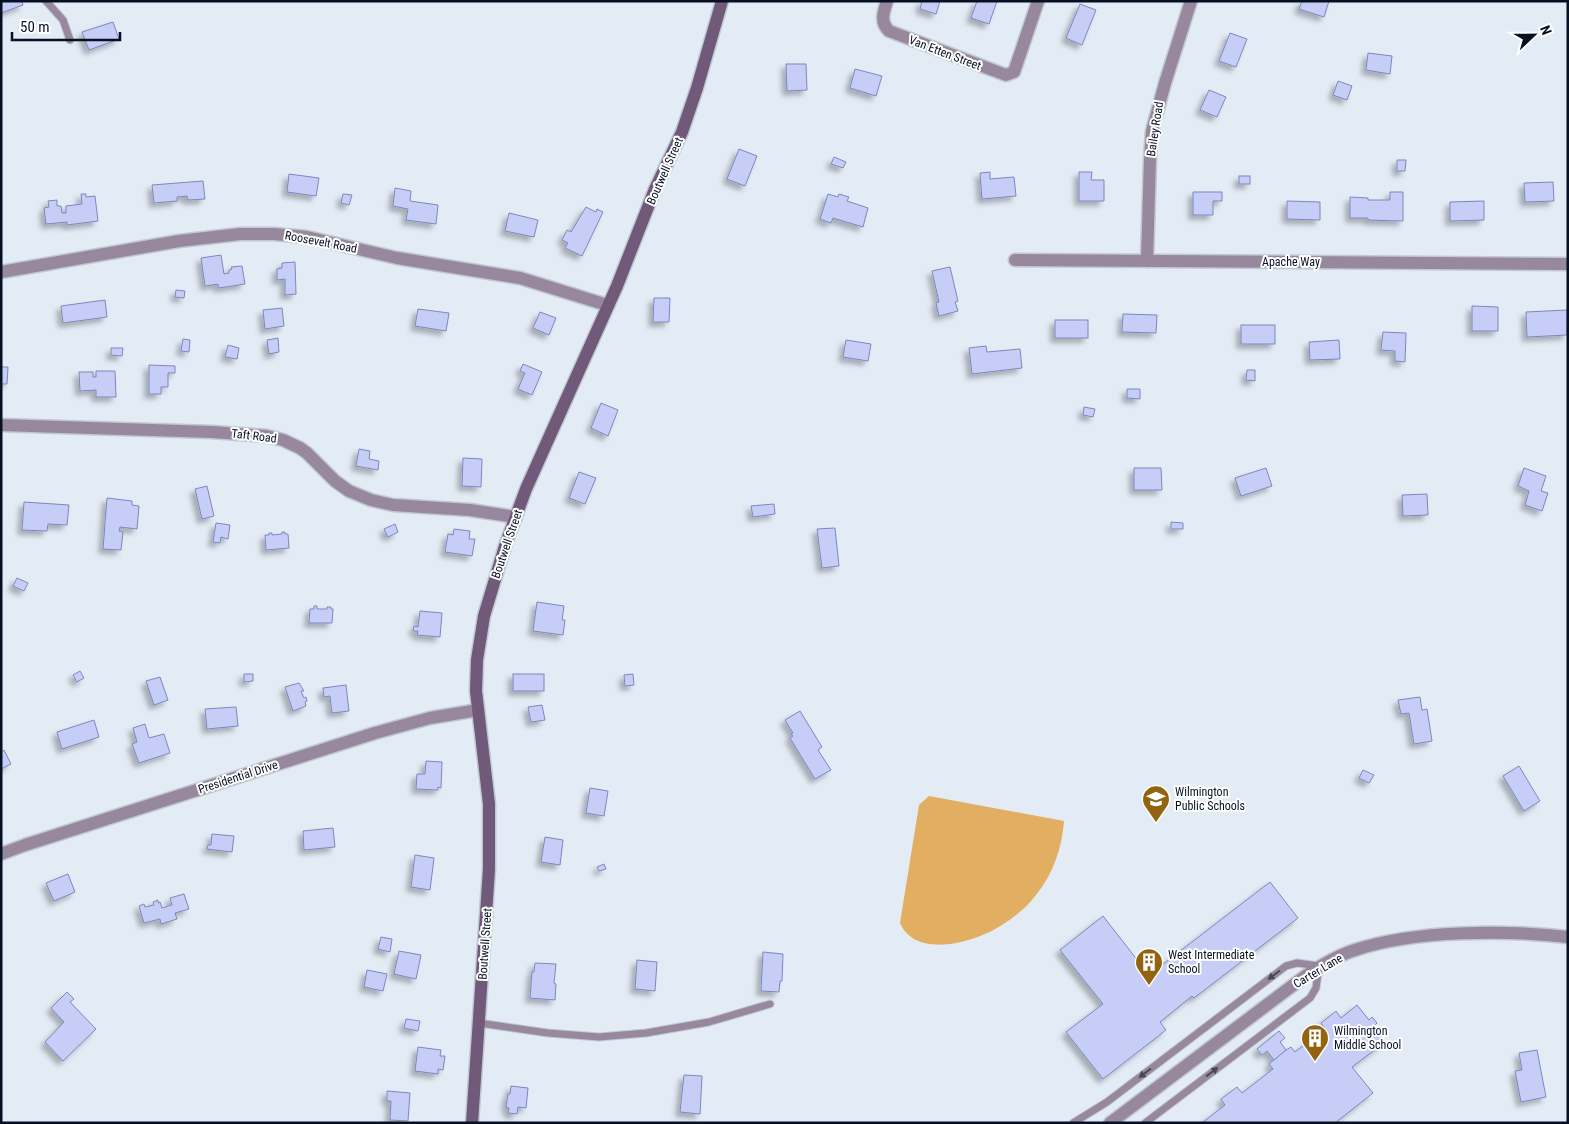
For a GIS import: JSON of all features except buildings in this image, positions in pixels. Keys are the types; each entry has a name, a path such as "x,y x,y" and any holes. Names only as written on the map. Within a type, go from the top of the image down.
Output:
{"street":[{"name":"Boutwell Street","path":"472,1123 488,906 490,832 487,780 475,676 484,616 492,587 526,489 617,286 656,189 682,132 722,1"},
{"name":"Van Etten Street","path":"887,1 883,14 884,24 892,33 1002,74 1010,74 1014,72 1038,1"},
{"name":"Bailey Road","path":"1147,261 1152,132 1160,99 1191,1"},
{"name":"Roosevelt Road","path":"1,272 179,241 240,234 274,234 307,237 396,258 520,278 607,305"},
{"name":"Apache Way","path":"1015,260 1568,264"},
{"name":"Taft Road","path":"1,425 212,432 267,436 283,440 300,448 335,481 349,491 371,500 392,504 470,510 516,517"},
{"name":"Presidential Drive","path":"1,854 375,733 430,718 478,710"},
{"name":"Carter Lane","path":"1110,1123 1319,966 1355,950 1375,944 1417,937 1516,933 1568,936"}],"lane":[{"path":"46,1 63,20 70,40"},
{"path":"1073,1123 1107,1102 1286,966 1297,963 1319,966 1316,988 1310,998 1145,1123"},
{"path":"479,1024 548,1033 599,1037 646,1033 709,1022 770,1004"}],"shaded area":[{"path":"929,796 1064,821 1056,860 1042,887 1032,899 1012,919 991,931 963,942 932,944 919,941 908,934 900,923 919,805"}],"place":[{"name":"Wilmington Public Schools","path":"1156,823"},
{"name":"West Intermediate School","path":"1149,986"},
{"name":"Wilmington Middle School","path":"1315,1062"}]}
